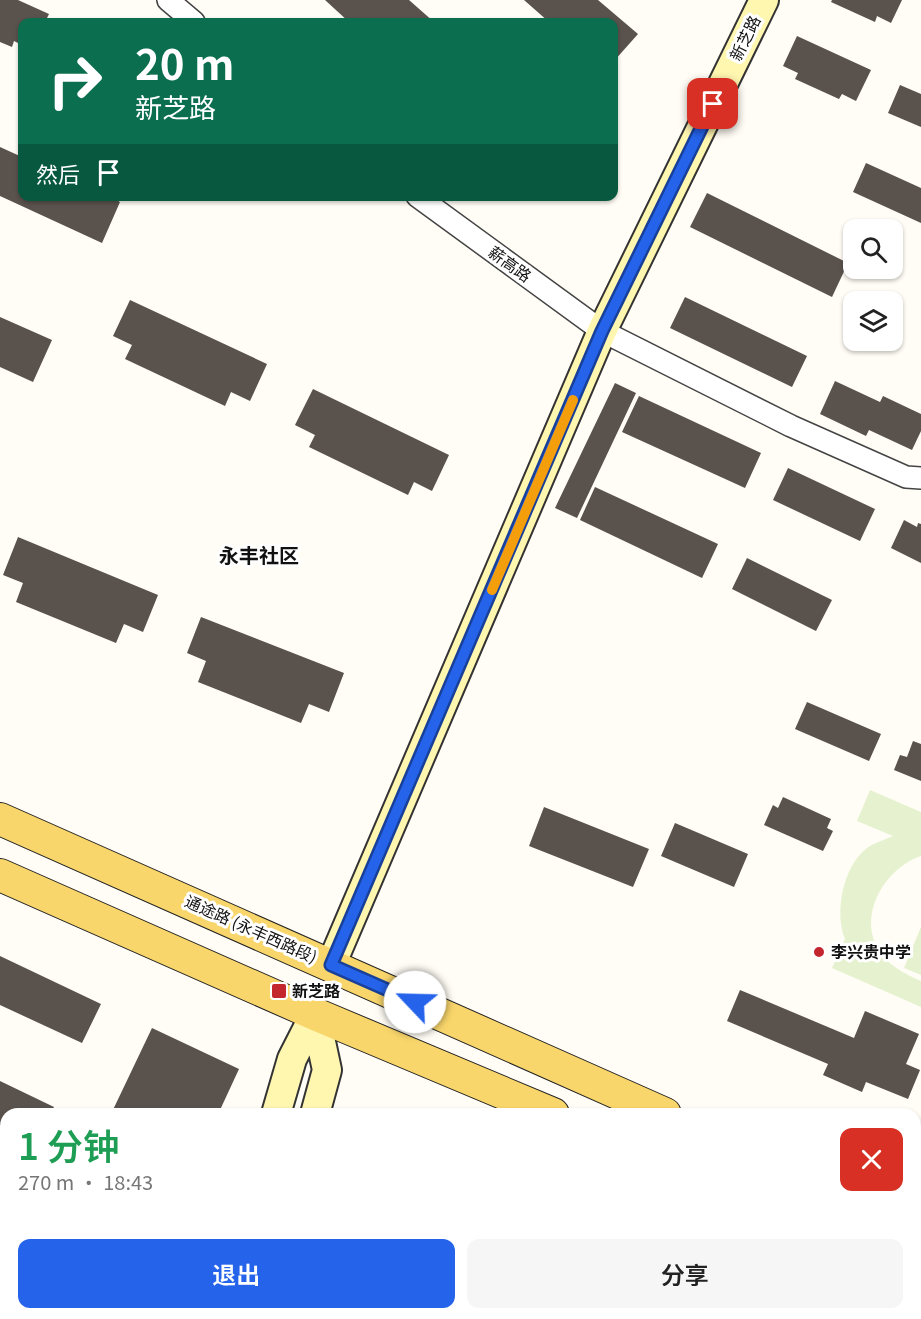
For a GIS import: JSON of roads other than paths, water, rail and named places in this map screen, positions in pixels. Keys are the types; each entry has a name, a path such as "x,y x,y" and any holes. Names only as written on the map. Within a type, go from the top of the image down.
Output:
{"main road":[{"name":"新芝路","path":"331,965 602,331 764,0"},
{"name":"通途路 (永丰西路段)","path":"0,819 652,1108"},
{"path":"0,875 315,1014 539,1108"},
{"path":"278,1108 292,1059 315,1014"},
{"path":"315,1014 327,1070 317,1108"}],"street":[{"path":"168,0 189,18"},
{"name":"薪高路","path":"424,201 602,331 791,426 906,477 921,478"}],"place":[{"name":"李兴贵中学","path":"819,952"},
{"name":"新芝路","path":"279,991"}],"district":[{"name":"永丰社区","path":"259,556"}]}
